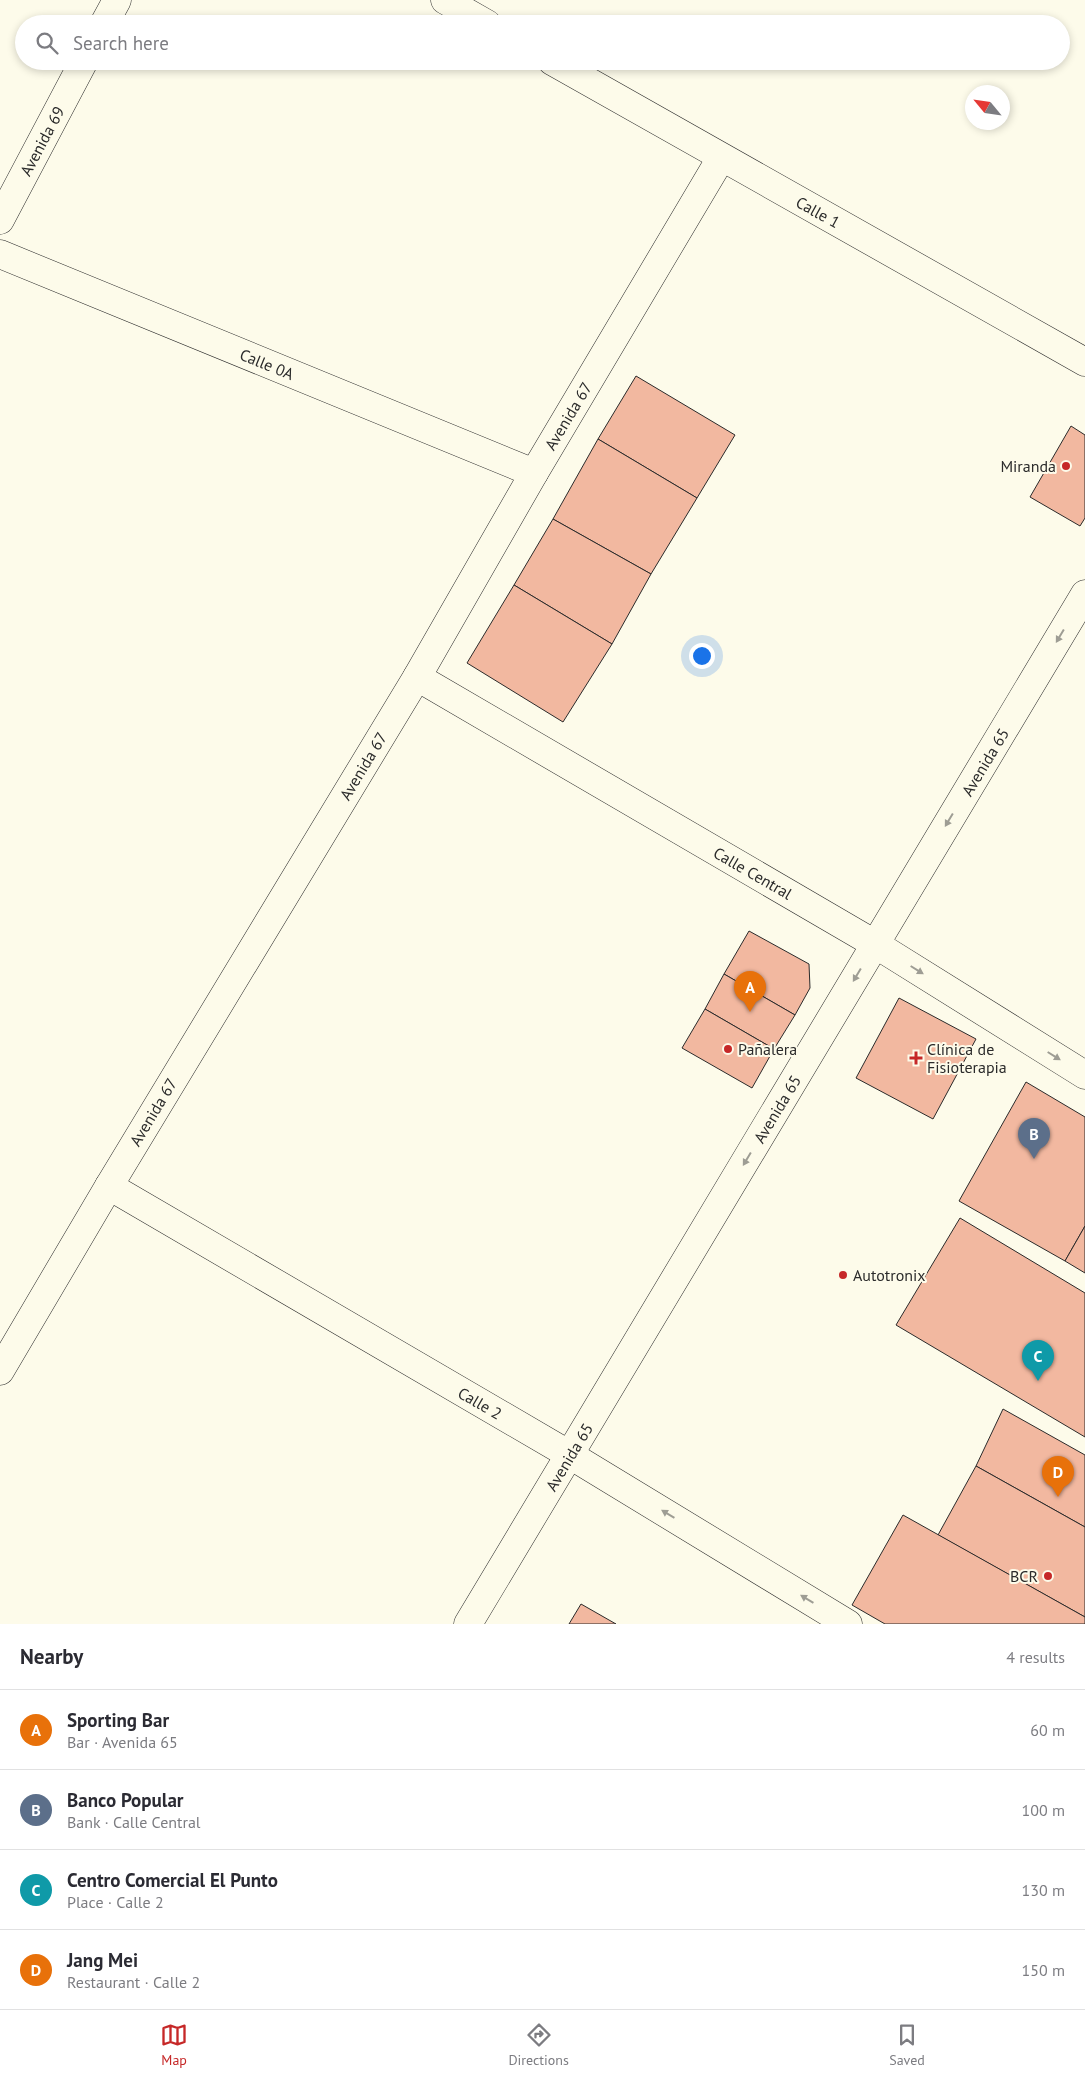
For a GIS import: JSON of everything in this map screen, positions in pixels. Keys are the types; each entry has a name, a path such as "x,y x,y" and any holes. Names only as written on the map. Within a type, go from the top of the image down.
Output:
{"street":[{"path":"109,15 117,0"},
{"path":"445,0 471,15"},
{"name":"Avenida 69","path":"0,220 79,70"},
{"name":"Calle 1","path":"568,70 1085,362"},
{"name":"Avenida 67","path":"0,1371 109,1186 417,677 534,474 721,158"},
{"name":"Calle 0A","path":"0,254 534,474"},
{"name":"Avenida 65","path":"468,1624 1085,594"},
{"name":"Calle Central","path":"417,677 875,944 1085,1075"},
{"name":"Calle 2","path":"109,1186 570,1455 848,1624"}],"building":[{"path":"636,376 735,435 697,498 598,439"},
{"name":"Miranda","path":"1071,426 1085,435 1085,518 1080,526 1030,497"},
{"path":"598,439 697,498 651,574 553,519"},
{"path":"553,519 651,574 612,644 514,585"},
{"path":"514,585 612,644 563,722 467,663"},
{"path":"749,931 809,964 810,988 795,1015 724,974"},
{"path":"724,974 795,1015 774,1049 705,1009"},
{"name":"Clínica de Fisioterapia","path":"899,998 976,1039 933,1119 856,1078"},
{"name":"Pañalera","path":"705,1009 774,1049 752,1088 682,1048"},
{"path":"1026,1082 1085,1117 1085,1226 1065,1261 959,1201"},
{"path":"960,1218 1085,1293 1085,1437 896,1325"},
{"path":"1085,1226 1085,1273 1065,1261"},
{"path":"1003,1409 1085,1455 1085,1527 976,1466"},
{"name":"BCR","path":"976,1466 1085,1527 1085,1617 938,1535"},
{"path":"903,1515 1085,1617 1085,1624 885,1624 852,1605"},
{"path":"581,1604 616,1624 569,1624"}],"place":[{"name":"Miranda","path":"1066,466"},
{"name":"Sporting Bar","path":"750,1012"},
{"name":"Pañalera","path":"728,1049"},
{"name":"Clínica de Fisioterapia","path":"916,1058"},
{"name":"Banco Popular","path":"1034,1159"},
{"name":"Autotronix","path":"843,1275"},
{"name":"Centro Comercial El Punto","path":"1038,1381"},
{"name":"Jang Mei","path":"1058,1497"},
{"name":"BCR","path":"1048,1576"}]}
